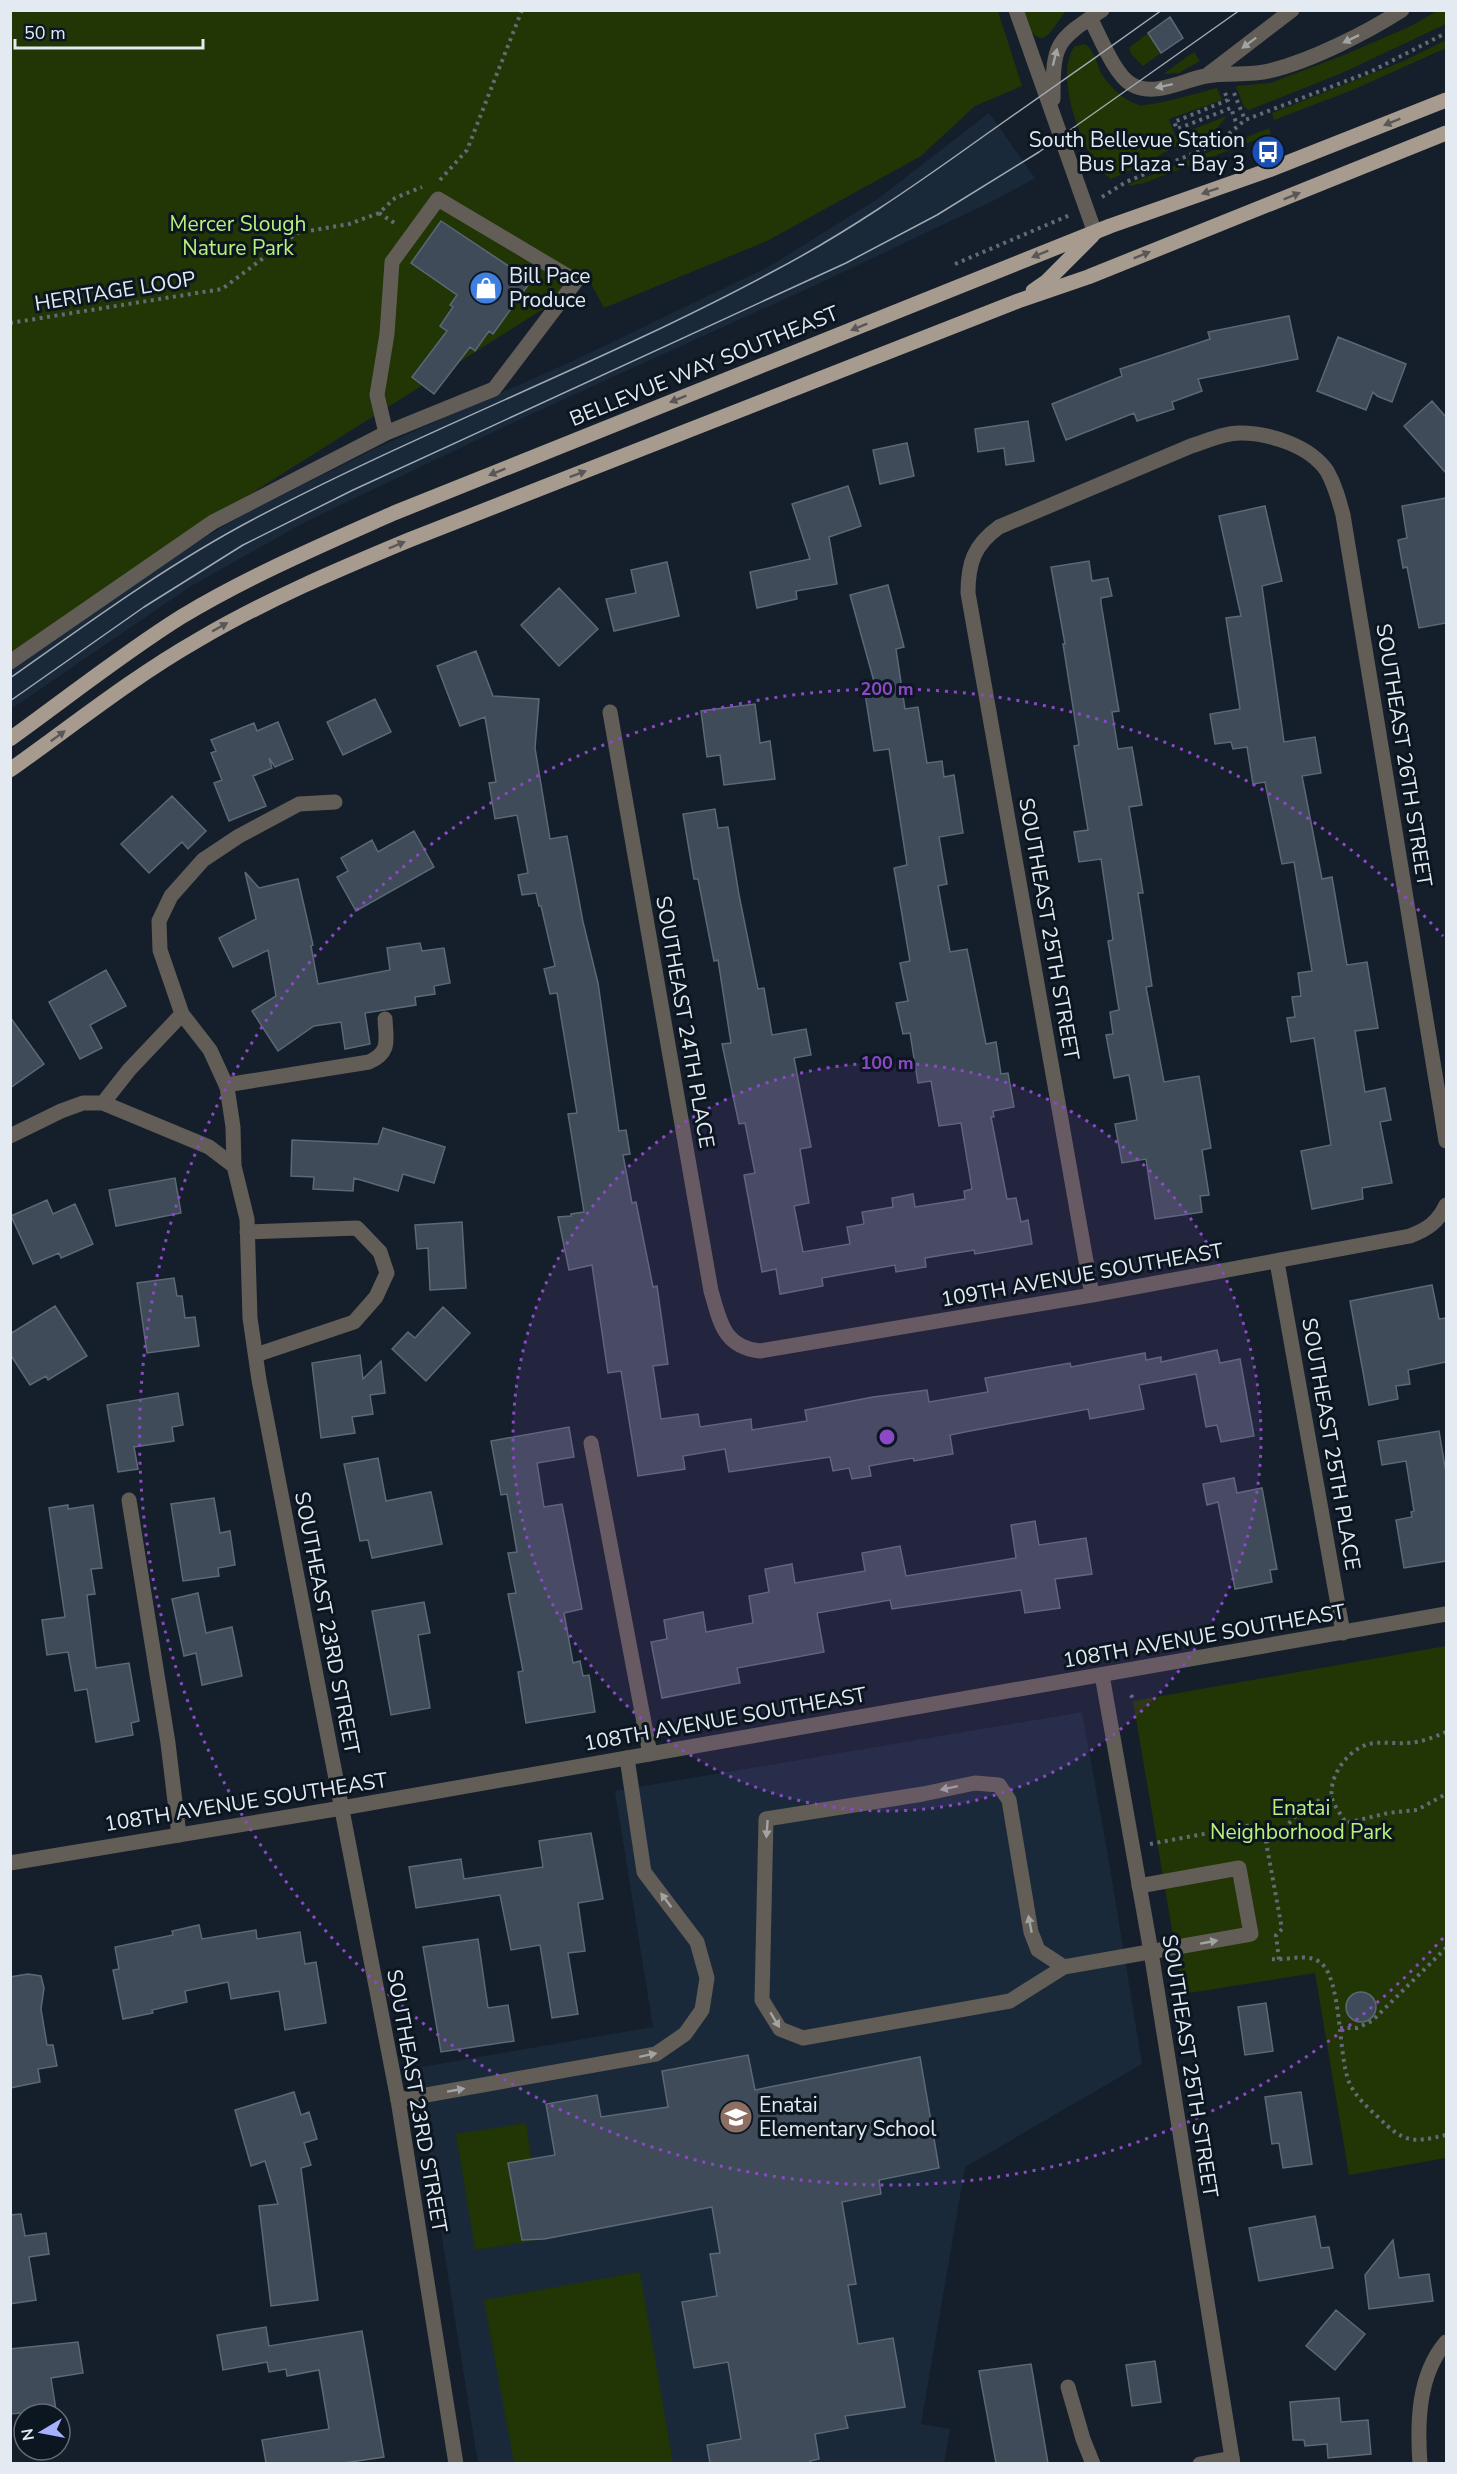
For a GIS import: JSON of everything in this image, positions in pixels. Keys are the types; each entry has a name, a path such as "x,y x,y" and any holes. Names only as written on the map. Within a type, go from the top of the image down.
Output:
{"main road":[{"name":"BELLEVUE WAY SOUTHEAST","path":"10,739 181,618 231,590 328,542 394,513 1095,232 1269,170 1446,100"},
{"path":"10,770 196,641 236,618 326,575 409,540 1098,272 1446,133"},
{"path":"1018,302 1046,282 1095,232"}],"street":[{"path":"1016,10 1095,232"},
{"path":"1206,76 1292,10"},
{"path":"1053,111 1053,65 1057,49 1071,31 1096,14 1116,67 1125,80 1141,88 1158,88 1206,76 1246,75 1270,71 1337,46 1402,10"},
{"path":"10,662 213,522 386,433 494,389 576,281 438,199 392,262 387,334 377,395 386,433"},
{"name":"SOUTHEAST 25TH STREET","path":"1092,1295 968,593 968,570 985,537 999,527 1217,437 1239,433 1261,435 1284,441 1311,455"},
{"name":"SOUTHEAST 26TH STREET","path":"1311,455 1326,470 1336,490 1343,515 1446,1141"},
{"name":"SOUTHEAST 24TH PLACE","path":"610,712 711,1291 728,1337"},
{"name":"SOUTHEAST 23RD STREET","path":"335,802 299,804 239,836 203,860 171,896 159,921 160,950 182,1014 210,1050 226,1085 233,1127 234,1166 245,1209 250,1318 256,1355 398,2100 456,2463"},
{"path":"103,1103 129,1070 182,1014"},
{"path":"226,1085 369,1062 380,1057 386,1045 385,1019"},
{"path":"10,1136 83,1102 103,1103 208,1147 234,1166"},
{"name":"109TH AVENUE SOUTHEAST","path":"728,1337 738,1346 760,1351 1092,1295 1410,1236 1427,1229 1443,1211"},
{"path":"247,1232 357,1228 380,1252 387,1273 376,1297 354,1322 256,1355"},
{"name":"SOUTHEAST 25TH PLACE","path":"1277,1262 1343,1633"},
{"path":"591,1443 650,1754"},
{"path":"129,1500 168,1743 179,1835"},
{"name":"108TH AVENUE SOUTHEAST","path":"10,1863 342,1808 1446,1614"},
{"name":"SOUTHEAST 25TH STREET","path":"1102,1675 1140,1886 1233,2461"},
{"path":"398,2100 656,2054 685,2034 702,2010 707,1978 697,1942 645,1872 627,1758"},
{"path":"1064,1967 1038,1950 1031,1932 1009,1800 999,1785 975,1783 923,1794 766,1819 762,2000 780,2029 803,2038 1010,2001 1064,1967 1251,1934 1239,1868 1140,1886"},
{"path":"1420,2463 1417,2428 1422,2393 1433,2363 1446,2342"},
{"path":"1068,2387 1083,2439 1093,2463"},
{"path":"1200,2463 1233,2461"}],"path":[{"path":"433,183 442,179 467,150 522,10"},
{"path":"1126,182 1218,143 1245,120 1372,70 1446,33"},
{"path":"1224,90 1228,100 1174,122 1177,129 1231,108 1237,126"},
{"path":"1235,95 1245,120"},
{"name":"HERITAGE LOOP","path":"10,323 222,289 297,233 349,224 379,213 395,198 423,187"},
{"path":"1446,1732 1409,1743 1370,1744 1362,1747 1350,1755 1339,1769 1332,1798 1346,1823 1388,1813 1417,1810 1446,1794"},
{"path":"1266,1842 1276,1838 1307,1803 1332,1798"},
{"path":"1340,2028 1357,2028 1372,2021 1446,1947"},
{"path":"1272,1959 1308,1958 1322,1964 1330,1978 1349,2082 1366,2106 1389,2130 1401,2138 1424,2140 1446,2135"}],"shaded area":[{"path":"989,113 1035,178 997,199 822,282 527,416 305,522 191,586 11,709 11,669 174,556 244,514 381,446 575,360 770,266 879,198"},
{"name":"Enatai Elementary School","path":"1082,1712 1142,2064 965,2167 921,2424 950,2429 944,2463 478,2463 415,2068 653,2027 615,1791"}],"green space":[{"path":"1439,10 1446,11 1446,24 1342,73 1249,110 1244,107 1236,86 1270,83 1344,55 1411,26"},
{"name":"Mercer Slough Nature Park","path":"11,11 998,11 1022,86 975,106 921,156 767,241 604,308 589,280 192,531 11,655"},
{"path":"1024,11 1066,11 1049,34 1043,38 1031,32"},
{"path":"1148,33 1161,53 1143,66 1132,55 1129,48"},
{"path":"1446,40 1446,48 1355,89 1274,120 1272,113 1404,61"},
{"path":"1085,44 1091,50 1103,76 1110,85 1119,94 1139,105 1165,102 1217,88 1222,100 1169,119 1175,136 1227,116 1213,133 1172,148 1147,163 1111,179 1091,154 1074,116 1069,96 1067,76 1069,59 1075,46"},
{"path":"1194,52 1200,61 1179,73 1163,74"},
{"path":"1269,128 1271,134 1144,183 1130,186 1129,184"},
{"name":"Enatai Neighborhood Park","path":"1446,1646 1446,2158 1349,2175 1315,1973 1183,1994 1133,1701"},
{"path":"526,2123 544,2239 475,2250 456,2134"},
{"path":"640,2272 673,2463 514,2463 484,2300"}],"building":[{"path":"1170,17 1183,38 1161,53 1148,33"},
{"name":"Bill Pace Produce","path":"441,221 531,281 493,334 489,331 475,351 470,347 434,394 412,377 447,331 440,326 453,307 450,305 457,295 411,263"},
{"path":"1289,316 1298,359 1198,379 1202,391 1172,402 1174,409 1137,421 1134,413 1066,440 1052,404 1122,376 1120,369 1210,339 1208,332"},
{"path":"1338,337 1406,364 1392,402 1373,392 1366,410 1317,391"},
{"path":"1432,401 1446,417 1446,473 1404,426"},
{"path":"1028,421 1034,461 1006,465 1004,448 978,452 975,429"},
{"path":"907,443 914,476 880,484 873,450"},
{"path":"848,486 861,526 829,537 837,584 796,591 797,599 757,608 750,572 810,559 792,504"},
{"path":"1446,498 1446,623 1419,628 1407,567 1403,568 1398,540 1407,538 1402,506"},
{"path":"1265,506 1282,581 1262,586 1284,742 1315,737 1321,773 1302,776 1322,879 1332,877 1347,965 1367,962 1378,1028 1355,1031 1365,1092 1385,1088 1391,1120 1380,1122 1392,1183 1362,1188 1363,1199 1312,1209 1301,1151 1331,1145 1314,1038 1291,1042 1287,1018 1295,1017 1292,997 1301,996 1298,973 1312,971 1294,862 1282,864 1265,782 1253,784 1247,747 1233,749 1231,742 1215,744 1210,714 1240,709 1226,618 1241,616 1219,516"},
{"path":"1089,561 1092,581 1108,578 1112,596 1101,598 1101,603 1119,711 1112,712 1118,749 1132,747 1142,805 1129,807 1143,893 1138,893 1152,986 1146,987 1164,1082 1199,1076 1211,1148 1202,1150 1209,1195 1200,1196 1202,1212 1155,1219 1146,1159 1122,1163 1115,1124 1137,1120 1129,1075 1114,1078 1106,1035 1113,1034 1110,1012 1119,1010 1108,941 1113,940 1101,859 1079,862 1074,832 1088,830 1074,746 1079,745 1063,644 1065,644 1051,567"},
{"path":"667,562 679,616 614,631 606,599 636,593 631,570"},
{"path":"888,585 904,647 896,649 905,709 918,707 927,763 942,761 944,777 954,775 963,833 939,837 947,884 938,886 950,952 967,949 986,1044 996,1042 1001,1074 1008,1073 1014,1107 993,1111 994,1117 991,1117 1007,1199 1016,1198 1021,1222 1028,1220 1032,1244 975,1254 974,1250 925,1258 926,1267 896,1272 895,1265 822,1278 823,1286 780,1294 776,1269 762,1272 744,1175 755,1173 745,1123 739,1124 722,1044 731,1043 718,960 714,961 698,879 694,879 683,814 715,809 718,828 728,827 758,989 764,988 772,1035 806,1029 811,1055 794,1058 811,1147 800,1149 809,1203 794,1206 803,1252 850,1244 847,1227 864,1224 862,1212 893,1207 892,1198 913,1194 915,1207 965,1199 964,1191 972,1189 961,1123 939,1126 931,1081 918,1083 910,1033 903,1034 896,1003 908,1001 900,963 910,961 894,868 907,865 889,749 874,751 864,687 875,685 850,595"},
{"path":"559,588 598,629 559,666 521,625"},
{"path":"476,651 493,696 539,699 535,748 550,839 567,836 583,922 598,983 619,1131 626,1130 630,1154 623,1155 632,1203 636,1202 653,1287 657,1286 668,1364 653,1366 661,1419 698,1414 700,1427 751,1419 752,1430 807,1421 805,1410 873,1397 927,1390 929,1402 988,1392 985,1378 1070,1363 1071,1367 1145,1353 1146,1360 1161,1357 1161,1362 1217,1350 1220,1363 1240,1359 1254,1436 1221,1442 1217,1425 1206,1427 1196,1374 1139,1385 1144,1409 1090,1419 1088,1409 950,1435 953,1454 869,1466 871,1476 852,1479 849,1468 833,1471 830,1457 729,1472 725,1449 683,1456 685,1469 638,1476 621,1371 608,1373 592,1265 569,1270 558,1217 584,1212 568,1114 577,1113 557,993 550,994 544,969 555,966 541,906 539,906 536,893 522,895 518,875 528,873 517,815 495,819 489,783 496,782 485,717 460,726 437,666"},
{"path":"375,699 391,732 343,755 327,722"},
{"path":"755,704 760,743 770,741 775,779 724,785 720,755 707,757 701,711"},
{"path":"278,722 293,759 275,767 269,758 272,768 253,776 266,806 229,821 214,783 222,780 211,753 216,751 211,740 254,723 257,731"},
{"path":"172,796 206,831 188,849 182,842 149,873 121,844"},
{"path":"414,831 434,867 356,911 337,877 348,871 341,858 372,840 378,852"},
{"path":"245,872 259,888 298,879 313,945 311,946 318,984 390,970 387,948 420,943 422,951 444,948 450,983 434,986 435,994 415,997 416,1005 365,1013 370,1044 345,1049 341,1022 314,1026 278,1051 252,1011 276,996 268,950 233,967 219,938 256,919"},
{"path":"106,970 126,1006 90,1025 102,1048 80,1059 49,1002"},
{"path":"10,1017 44,1064 10,1088"},
{"path":"383,1128 445,1147 434,1183 403,1174 398,1191 354,1178 353,1191 313,1189 314,1177 291,1176 292,1140 378,1144"},
{"path":"175,1178 181,1213 116,1226 109,1190"},
{"path":"47,1200 53,1214 75,1204 93,1244 61,1258 59,1253 33,1264 11,1216"},
{"path":"462,1222 466,1288 430,1290 428,1248 417,1249 415,1225"},
{"path":"174,1278 177,1296 182,1296 185,1318 195,1317 199,1346 147,1353 137,1283"},
{"path":"1432,1285 1439,1319 1446,1318 1446,1362 1408,1370 1410,1384 1396,1386 1398,1399 1369,1405 1350,1301"},
{"path":"55,1306 87,1356 48,1380 46,1376 30,1385 10,1354 10,1334"},
{"path":"443,1307 470,1333 426,1381 392,1349 408,1332 415,1338"},
{"path":"360,1355 363,1379 381,1361 385,1393 370,1395 373,1414 352,1417 355,1433 321,1438 312,1363"},
{"path":"178,1393 183,1425 172,1427 174,1441 134,1447 138,1469 118,1472 107,1405"},
{"path":"569,1427 574,1457 537,1463 544,1507 562,1504 582,1609 564,1613 573,1663 580,1661 583,1676 589,1675 595,1712 526,1723 518,1672 523,1671 508,1594 516,1593 508,1553 517,1552 507,1494 501,1495 491,1441"},
{"path":"1439,1431 1446,1466 1446,1561 1404,1568 1396,1520 1412,1517 1411,1512 1414,1511 1406,1461 1382,1465 1378,1441"},
{"path":"378,1458 386,1501 431,1492 442,1544 372,1558 368,1540 360,1541 344,1464"},
{"path":"1234,1478 1237,1493 1262,1488 1277,1569 1270,1570 1272,1582 1235,1589 1218,1502 1207,1505 1203,1484"},
{"path":"214,1498 220,1533 230,1531 235,1565 218,1568 219,1576 183,1581 171,1504"},
{"path":"68,1505 68,1509 93,1505 102,1568 91,1569 95,1594 87,1595 96,1668 129,1663 139,1721 131,1723 133,1735 96,1742 87,1689 75,1691 68,1652 47,1655 42,1620 65,1617 49,1508"},
{"path":"1035,1521 1039,1545 1086,1538 1092,1574 1055,1579 1060,1608 1025,1613 1021,1590 892,1609 890,1600 817,1613 824,1652 737,1668 740,1683 662,1698 651,1642 667,1639 664,1620 703,1612 706,1632 753,1623 749,1596 769,1592 765,1569 792,1564 795,1583 865,1571 862,1553 900,1546 906,1576 1016,1558 1011,1525"},
{"path":"198,1593 206,1633 232,1627 242,1676 202,1685 196,1653 184,1656 172,1599"},
{"path":"424,1602 430,1633 418,1635 430,1708 391,1715 372,1611"},
{"path":"591,1833 603,1899 578,1903 585,1951 568,1953 578,2014 552,2018 540,1945 511,1950 500,1895 416,1908 409,1867 461,1859 464,1879 543,1867 539,1841"},
{"path":"199,1925 202,1939 256,1930 257,1939 300,1932 305,1964 316,1962 326,2023 285,2030 279,1991 231,1999 228,1982 185,1991 187,2002 152,2010 153,2013 123,2019 113,1970 119,1969 115,1947 173,1935 172,1931"},
{"path":"478,1939 488,2008 508,2005 514,2041 441,2052 423,1947"},
{"path":"28,1974 41,1976 44,1988 41,2009 47,2045 53,2045 57,2066 38,2069 40,2082 10,2088 10,1977"},
{"path":"1361,1992 1372,1996 1376,2007 1372,2018 1361,2022 1350,2018 1346,2007 1350,1996"},
{"path":"1266,2003 1273,2051 1245,2055 1238,2007"},
{"path":"748,2055 755,2090 920,2057 939,2168 879,2180 881,2194 842,2202 856,2284 848,2285 858,2344 893,2338 905,2407 845,2416 848,2428 815,2434 819,2459 810,2461 810,2463 710,2463 707,2445 741,2439 728,2362 694,2368 682,2302 717,2296 710,2254 720,2253 712,2207 544,2239 522,2240 508,2163 555,2155 546,2104 597,2095 601,2117 668,2107 662,2071"},
{"path":"294,2092 301,2115 309,2112 317,2139 304,2143 311,2165 301,2168 318,2300 271,2306 259,2206 278,2204 265,2161 251,2166 235,2110"},
{"path":"1301,2092 1312,2164 1283,2168 1279,2143 1272,2144 1265,2097"},
{"path":"21,2214 25,2236 46,2233 49,2254 29,2257 36,2300 10,2304 10,2215"},
{"path":"1315,2216 1321,2248 1329,2247 1333,2268 1259,2281 1249,2228"},
{"path":"1393,2240 1399,2278 1429,2274 1433,2301 1369,2309 1365,2275"},
{"path":"1336,2310 1365,2334 1335,2370 1306,2346"},
{"path":"266,2327 269,2346 362,2331 384,2457 344,2463 266,2463 262,2440 329,2429 319,2370 287,2376 286,2369 269,2372 267,2362 223,2370 217,2335"},
{"path":"78,2342 83,2373 51,2378 55,2402 12,2402 12,2414 10,2414 10,2349"},
{"path":"1155,2361 1161,2402 1132,2406 1126,2365"},
{"path":"1031,2364 1048,2463 996,2463 979,2371"},
{"path":"1339,2398 1341,2422 1368,2420 1371,2454 1328,2458 1327,2444 1305,2446 1304,2440 1293,2440 1290,2402"}],"tram line":[{"path":"10,678 159,575 220,537 381,456 708,305 826,242 930,174 1162,10"},
{"path":"10,701 144,607 243,545 353,490 846,263 937,215 1039,152 1240,10"}],"place":[{"name":"South Bellevue Station Bus Plaza - Bay 3","path":"1268,152"},
{"name":"Bill Pace Produce","path":"486,288"},
{"name":"Enatai Elementary School","path":"736,2117"}]}
